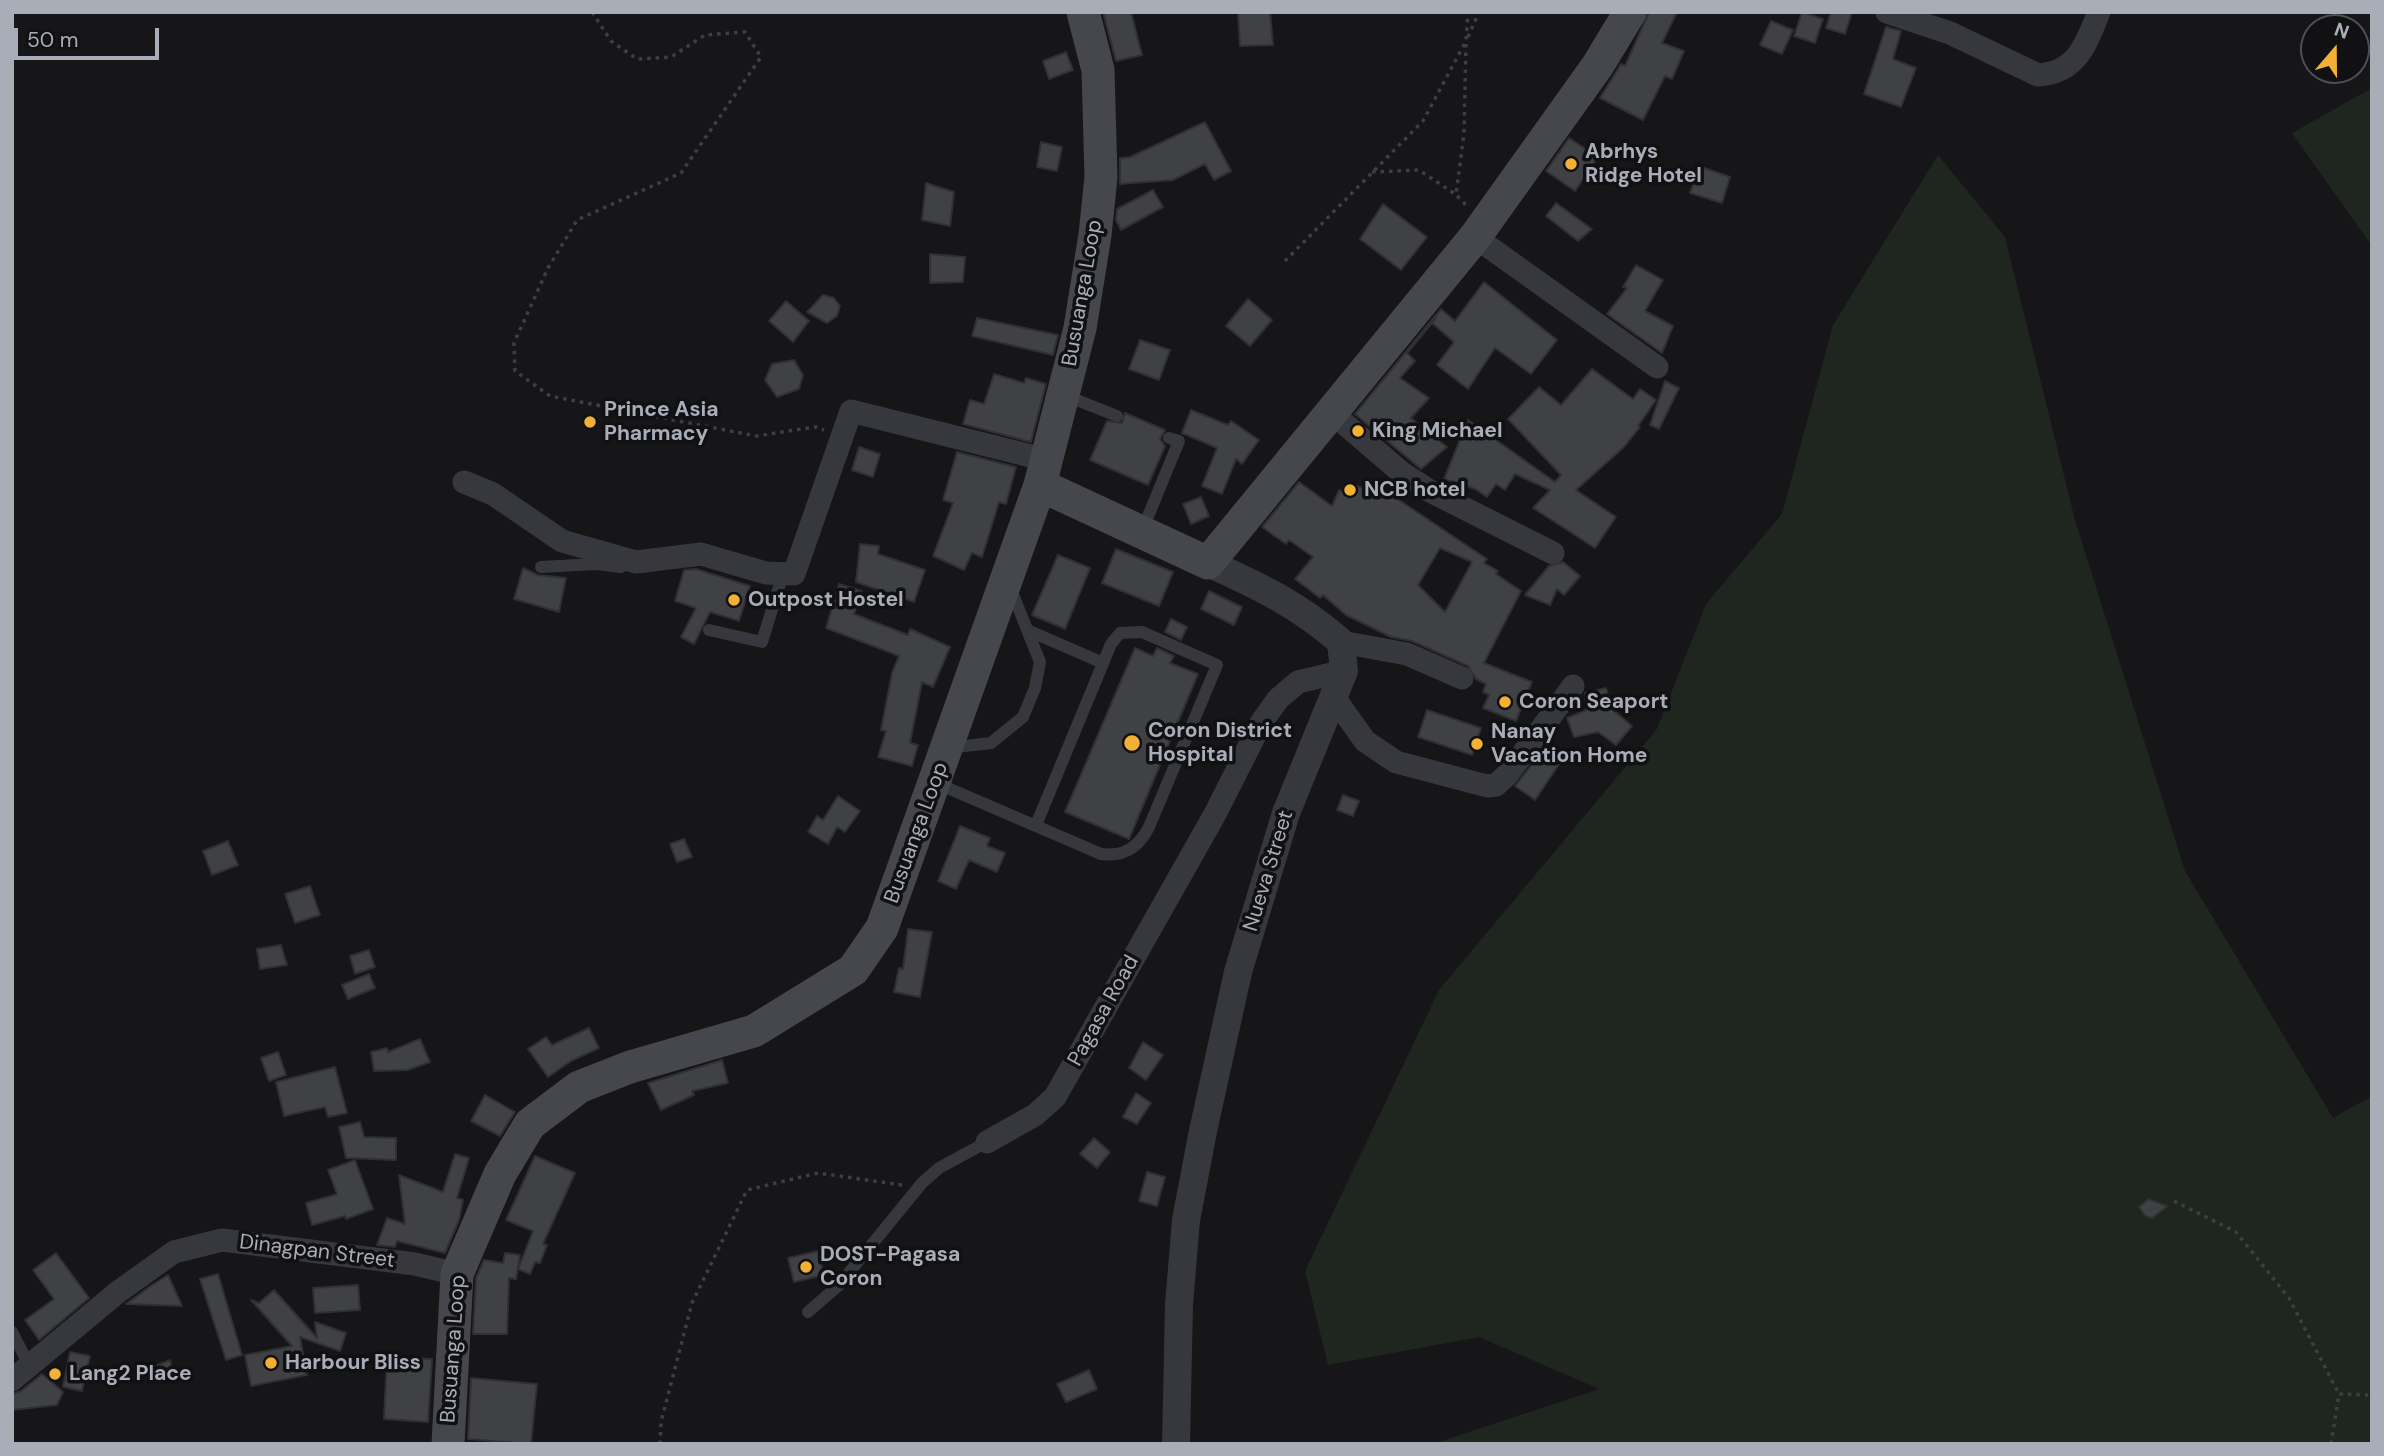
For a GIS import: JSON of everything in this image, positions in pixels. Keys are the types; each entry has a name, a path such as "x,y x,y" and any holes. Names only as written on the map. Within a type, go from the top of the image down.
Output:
{"main road":[{"name":"Busuanga Loop","path":"448,1444 457,1274 500,1174 530,1124 579,1087 630,1067 754,1031 853,970 881,928 1008,582 1044,473 1080,328 1101,177 1098,70 1083,12"},
{"path":"1044,473 1142,532 1208,563 1479,230 1598,65 1630,12"}],"street":[{"path":"1887,12 1950,33 2038,75 2052,74 2069,66 2084,51 2099,12"},
{"path":"1479,230 1657,367"},
{"path":"464,482 493,494 562,541 636,562 701,554 766,573 794,574 851,411 1044,473"},
{"path":"1332,412 1402,473 1428,490 1553,553"},
{"path":"1208,563 1279,595 1314,618 1341,642 1407,654 1462,678"},
{"name":"Nueva Street","path":"1176,1444 1179,1317 1186,1220 1203,1131 1238,972 1286,813 1344,670 1341,642"},
{"name":"Pagasa Road","path":"987,1142 1035,1115 1055,1097 1208,826 1261,723 1278,699 1298,682 1344,670"},
{"path":"1334,696 1366,741 1396,762 1487,786 1496,785 1508,774 1573,686"},
{"name":"Dinagpan Street","path":"21,1373 118,1292 174,1252 222,1240 415,1264 457,1274"}],"lane":[{"path":"1064,394 1117,416"},
{"path":"1142,532 1179,442 1169,438"},
{"path":"541,566 596,564 625,568 636,562"},
{"path":"709,630 762,642 783,574"},
{"path":"947,748 991,743 1023,716 1035,688 1040,662 1008,582"},
{"path":"1027,630 1103,663"},
{"path":"936,783 1101,854 1121,853 1139,844 1149,827 1217,665 1135,630 1120,633 1103,663 1036,825"},
{"name":"Pagasa Road","path":"808,1312 838,1286 918,1188 939,1168 987,1142"},
{"path":"12,1332 21,1373"}],"path":[{"path":"592,12 611,41 637,59 671,57 705,35 745,32 761,57 681,173 577,220 548,268 514,343 515,371 550,396 564,399 756,436 816,427 843,436"},
{"path":"1456,195 1464,133 1468,12"},
{"path":"1285,261 1423,121 1479,12"},
{"path":"1370,172 1419,170 1456,195 1479,230"},
{"path":"660,1444 661,1422 692,1303 747,1190 818,1173 918,1188"},
{"path":"2174,1201 2236,1232 2289,1298 2339,1394 2331,1444"},
{"path":"2339,1394 2372,1395"}],"shaded area":[{"path":"2372,88 2372,246 2292,133"},
{"path":"1938,155 2005,237 2075,520 2185,871 2333,1118 2372,1096 2372,1444 1433,1444 1599,1389 1479,1337 1328,1365 1305,1271 1439,990 1657,729 1706,604 1782,514 1833,325"}],"building":[{"path":"1103,12 1131,12 1142,55 1116,61"},
{"path":"1238,12 1270,12 1273,45 1240,46"},
{"path":"1649,12 1677,12 1662,43 1684,51 1672,79 1665,76 1643,120 1600,98 1621,64 1625,66"},
{"path":"1802,12 1823,19 1815,43 1794,36"},
{"path":"1831,12 1852,12 1845,34 1826,28"},
{"path":"1771,21 1793,30 1782,54 1760,45"},
{"path":"1886,27 1901,31 1893,59 1916,68 1901,107 1864,94"},
{"path":"1066,52 1073,70 1049,79 1043,61"},
{"path":"1205,122 1231,171 1214,180 1205,164 1173,180 1120,184 1120,158 1130,157"},
{"name":"Abrhys Ridge Hotel","path":"1569,138 1598,157 1575,191 1546,171"},
{"path":"1041,142 1062,147 1057,171 1037,167"},
{"path":"1699,166 1730,177 1722,203 1690,193"},
{"path":"926,183 954,192 950,226 922,220"},
{"path":"1153,190 1163,207 1121,230 1116,220 1117,209"},
{"path":"1556,203 1592,229 1578,241 1546,216"},
{"path":"1383,204 1427,237 1401,270 1360,239"},
{"path":"930,254 965,257 963,282 930,283"},
{"path":"1636,265 1663,280 1645,311 1673,326 1662,353 1607,314 1627,288 1623,287"},
{"path":"1484,282 1557,340 1531,374 1495,348 1468,389 1437,365 1454,342 1432,323 1436,318 1407,353 1415,361 1400,378 1429,398 1411,418 1447,447 1421,469 1355,414 1441,309 1455,321"},
{"path":"823,295 834,298 840,306 837,316 827,323 807,312"},
{"path":"1248,299 1272,320 1250,346 1226,326"},
{"path":"786,301 809,321 793,342 769,321"},
{"path":"977,318 1058,335 1053,355 972,336"},
{"path":"1140,340 1170,350 1159,380 1129,369"},
{"path":"794,360 803,375 799,389 777,397 765,380 772,364"},
{"path":"1592,369 1633,399 1640,389 1656,400 1624,447 1576,490 1616,517 1595,548 1533,508 1550,490 1515,474 1505,490 1496,484 1487,497 1475,489 1444,479 1468,420 1555,482 1561,475 1508,419 1539,387 1561,405"},
{"path":"994,374 1024,383 1026,378 1046,384 1031,442 963,424 970,400 984,404"},
{"path":"1665,381 1679,388 1659,429 1650,425"},
{"path":"1191,410 1228,425 1231,421 1259,440 1242,464 1236,459 1222,494 1202,486 1217,448 1182,433"},
{"path":"1125,413 1165,430 1160,439 1165,446 1148,485 1090,460 1107,421 1122,423"},
{"path":"859,447 880,454 873,477 852,470"},
{"path":"957,452 1016,467 1006,504 999,502 982,557 972,553 964,570 933,556 953,503 943,500"},
{"path":"1299,482 1332,506 1339,490 1354,495 1357,486 1396,498 1487,559 1484,563 1521,591 1484,663 1532,682 1516,721 1483,708 1489,695 1483,692 1486,684 1476,679 1468,666 1412,641 1391,637 1346,615 1323,595 1320,598 1295,579 1313,557 1289,540 1286,544 1262,527","holes":["1440,548 1472,562 1445,612 1418,585"]},
{"path":"1201,497 1209,516 1191,524 1183,504"},
{"path":"860,544 879,546 878,554 925,570 914,602 856,582"},
{"path":"1116,549 1173,572 1159,606 1102,583"},
{"path":"1058,555 1090,568 1065,629 1032,615"},
{"path":"1563,562 1580,576 1564,595 1557,589 1550,605 1525,595 1549,566"},
{"path":"523,568 538,575 566,578 559,612 514,599"},
{"path":"696,569 750,586 739,621 710,612 694,644 681,637 696,608 675,601 684,570"},
{"path":"839,584 862,591 854,614 908,635 910,629 950,647 933,687 922,682 910,743 918,745 912,766 878,757 886,731 881,730 892,673 899,656 826,628"},
{"path":"1209,591 1242,607 1234,625 1201,609"},
{"path":"1171,619 1187,627 1181,640 1165,632"},
{"name":"Coron District Hospital","path":"1135,648 1153,656 1157,648 1174,656 1170,663 1198,674 1129,839 1065,812"},
{"path":"1606,688 1612,709 1632,726 1616,745 1598,732 1574,737 1567,718 1586,710 1585,693"},
{"path":"1427,710 1481,728 1472,755 1418,737"},
{"path":"1547,745 1564,757 1535,800 1515,786"},
{"path":"1343,795 1359,801 1353,816 1337,810"},
{"path":"838,796 860,811 845,832 837,827 828,844 808,832 817,816 823,820"},
{"path":"960,826 990,838 987,846 1005,853 997,872 969,860 956,889 938,881"},
{"path":"684,839 692,857 677,862 670,844"},
{"path":"228,841 238,865 212,875 203,851"},
{"path":"310,886 320,915 295,923 285,894"},
{"path":"908,929 932,932 920,997 894,992 899,968 903,969"},
{"path":"281,945 287,965 260,969 257,949"},
{"path":"369,950 375,967 355,974 350,956"},
{"path":"369,974 375,988 348,999 342,985"},
{"path":"589,1028 599,1048 571,1061 548,1077 528,1049 546,1037 552,1045"},
{"path":"420,1039 430,1062 408,1070 374,1071 371,1052 387,1048 388,1052"},
{"path":"1143,1042 1163,1055 1146,1080 1129,1068"},
{"path":"278,1052 286,1075 269,1081 261,1058"},
{"path":"722,1060 728,1083 692,1091 694,1095 661,1110 648,1083"},
{"path":"335,1067 347,1113 328,1117 325,1107 284,1116 276,1082"},
{"path":"1136,1093 1151,1103 1137,1124 1123,1117"},
{"path":"485,1095 515,1112 500,1136 471,1121"},
{"path":"360,1122 364,1137 396,1138 396,1160 346,1158 339,1127"},
{"path":"1094,1138 1110,1152 1097,1168 1080,1154"},
{"path":"455,1154 469,1158 457,1198 463,1200 459,1220 445,1253 397,1241 395,1247 377,1245 387,1218 405,1224 399,1175 443,1192"},
{"path":"535,1156 575,1173 543,1244 547,1245 540,1263 535,1262 530,1274 518,1269 533,1231 506,1220"},
{"path":"355,1160 373,1209 346,1219 345,1216 312,1225 306,1203 337,1194 328,1170"},
{"path":"1147,1172 1165,1177 1157,1206 1139,1201"},
{"path":"2148,1199 2168,1206 2152,1218 2145,1216 2139,1207"},
{"name":"DOST-Pagasa Coron","path":"818,1251 824,1275 794,1282 788,1258"},
{"path":"56,1253 89,1298 39,1340 25,1320 54,1299 33,1270"},
{"path":"505,1253 520,1255 516,1279 509,1278 507,1334 473,1334 476,1278 484,1260 503,1263"},
{"path":"218,1274 242,1355 226,1360 200,1279"},
{"path":"168,1275 182,1306 126,1304 152,1285"},
{"path":"358,1285 360,1310 315,1313 313,1288"},
{"path":"274,1290 317,1338 315,1322 346,1333 340,1351 300,1337 307,1375 251,1386 245,1355 292,1346 251,1300 259,1303"},
{"path":"70,1352 90,1356 82,1391 63,1387"},
{"path":"387,1357 432,1359 428,1422 384,1419"},
{"path":"170,1360 174,1378 160,1379 155,1366"},
{"path":"1089,1370 1097,1389 1066,1402 1057,1384"},
{"path":"42,1374 63,1392 57,1405 12,1410 12,1394 21,1391"},
{"path":"471,1378 537,1384 531,1444 468,1439"}],"place":[{"name":"Abrhys Ridge Hotel","path":"1571,164"},
{"name":"Prince Asia Pharmacy","path":"590,422"},
{"name":"King Michael","path":"1358,431"},
{"name":"NCB hotel","path":"1350,490"},
{"name":"Outpost Hostel","path":"734,600"},
{"name":"Coron Seaport","path":"1505,702"},
{"name":"Coron District Hospital","path":"1132,743"},
{"name":"Nanay Vacation Home","path":"1477,744"},
{"name":"DOST-Pagasa Coron","path":"806,1267"},
{"name":"Harbour Bliss","path":"271,1363"},
{"name":"Lang2 Place","path":"55,1374"}]}
